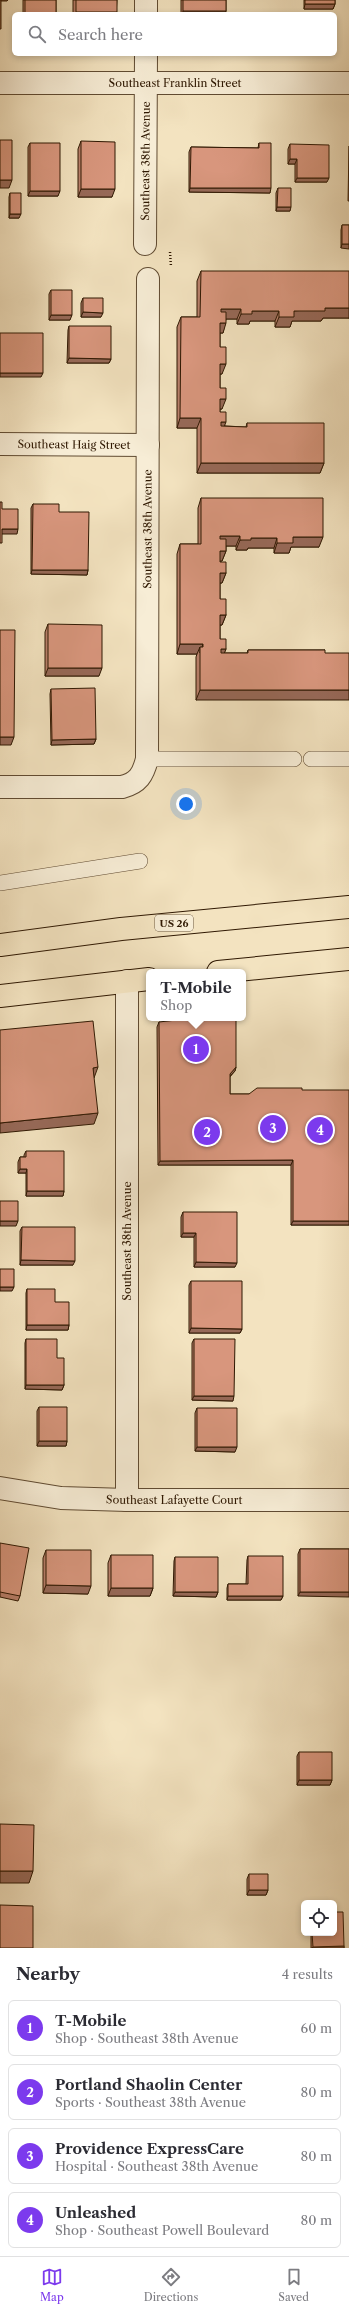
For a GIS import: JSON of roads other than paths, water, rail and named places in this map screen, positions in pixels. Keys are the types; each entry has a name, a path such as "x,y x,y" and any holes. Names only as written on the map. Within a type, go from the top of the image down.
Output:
{"main road":[{"name":"US 26","path":"0,945 121,929 349,906"},
{"path":"246,969 349,959"},
{"path":"0,996 146,979"}],"street":[{"path":"146,0 146,12"},
{"name":"Southeast 38th Avenue","path":"145,244 146,56"},
{"name":"Southeast Franklin Street","path":"0,82 349,83"},
{"name":"Southeast 38th Avenue","path":"143,769 148,445 148,279"},
{"name":"Southeast Haig Street","path":"0,444 148,445"},
{"path":"0,787 122,787 132,784 143,769"},
{"name":"Southeast 38th Avenue","path":"126,981 127,1500"},
{"name":"Southeast Lafayette Court","path":"0,1488 62,1498 127,1500 349,1500"}],"lane":[{"path":"312,759 349,758"},
{"path":"143,769 294,759"},
{"path":"0,883 140,861"}],"place":[{"name":"T-Mobile","path":"196,1049"},
{"name":"Providence ExpressCare","path":"273,1128"},
{"name":"Unleashed","path":"320,1130"},
{"name":"Portland Shaolin Center","path":"207,1132"}]}
